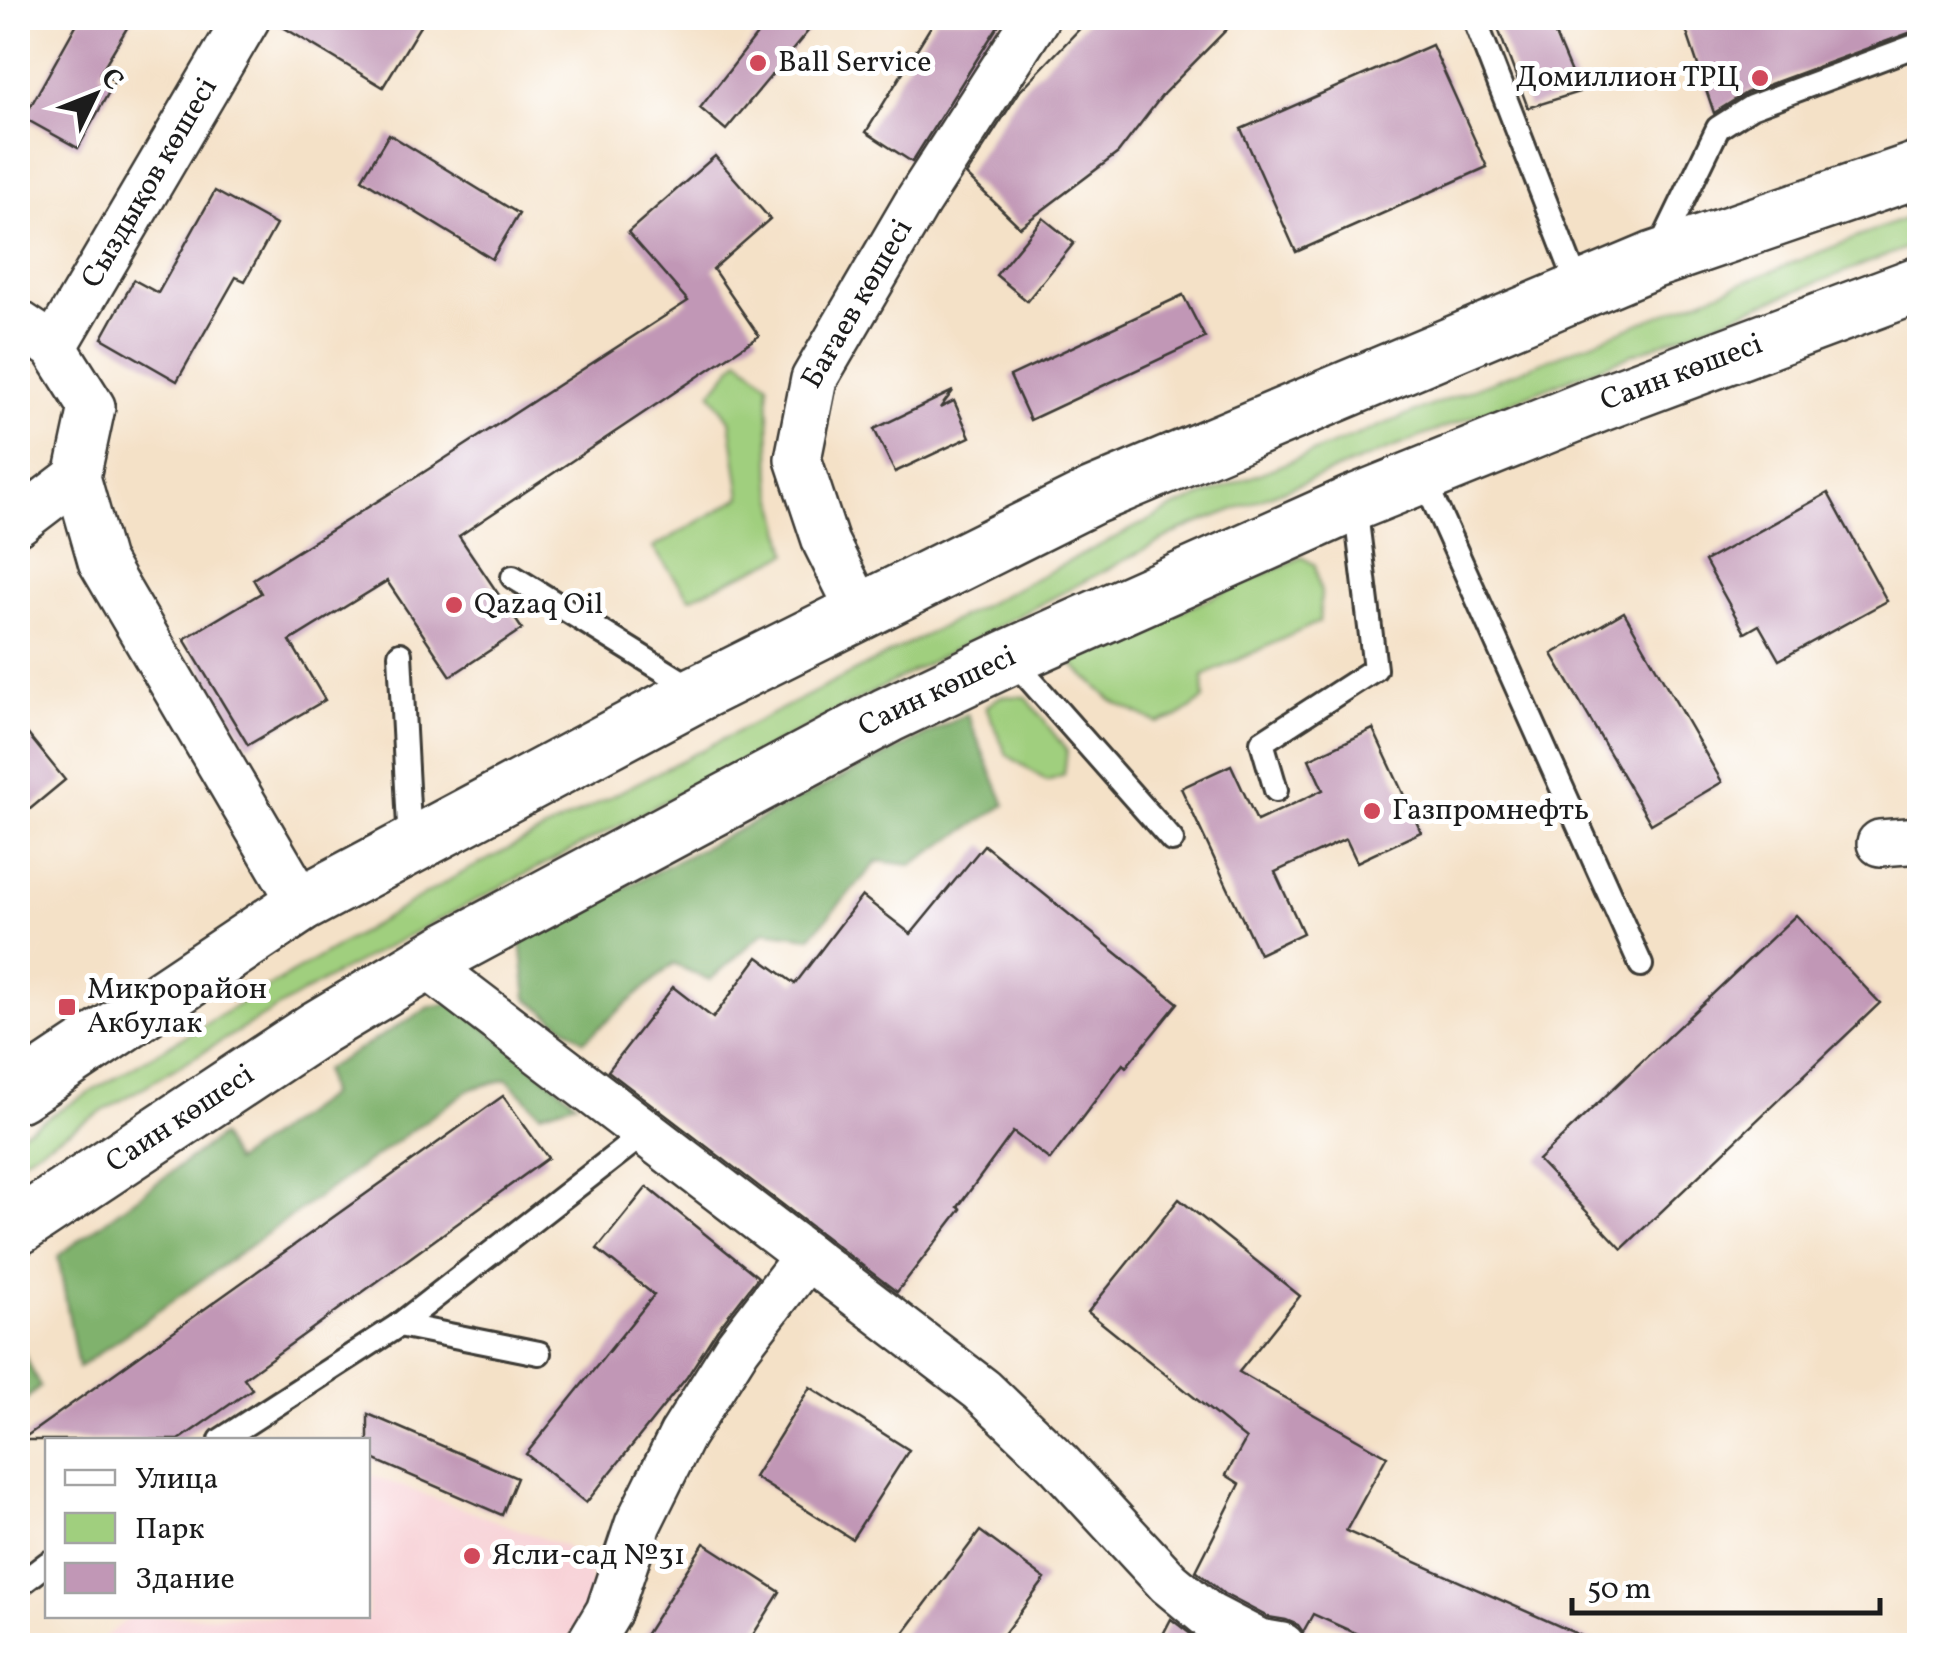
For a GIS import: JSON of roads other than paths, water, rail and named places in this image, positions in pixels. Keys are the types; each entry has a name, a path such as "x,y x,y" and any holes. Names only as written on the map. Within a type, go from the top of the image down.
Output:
{"highway":[{"path":"18,1094 302,904 700,692 1093,496 1654,260 1920,169"},
{"name":"Саин көшесі","path":"18,1227 318,1028 425,964 872,724 1010,657 1354,503 1599,404 1920,284"}],"street":[{"name":"Сыздықов көшесі","path":"36,335 246,18"},
{"name":"Бағаев көшесі","path":"861,613 826,543 798,459 814,379 918,201 1036,18"},
{"path":"36,335 92,407 77,477 101,560 302,904"},
{"path":"18,522 77,477"},
{"path":"425,964 982,1390 1058,1464 1169,1583 1210,1616 1259,1642 1282,1646"},
{"path":"588,1646 609,1611 638,1524 682,1435 738,1346 807,1256"}],"lane":[{"path":"1474,18 1580,291"},
{"path":"1654,260 1718,128 1752,107 1920,44"},
{"path":"1422,475 1641,965"},
{"path":"1276,790 1262,742 1376,670 1354,503"},
{"path":"513,577 700,692"},
{"path":"400,654 410,846"},
{"path":"1010,657 1172,840"},
{"path":"224,1438 399,1325 646,1132"},
{"path":"399,1325 539,1353"},
{"path":"18,1586 45,1566"}],"place":[{"name":"Ball Service","path":"758,63"},
{"name":"Домиллион ТРЦ","path":"1760,78"},
{"name":"Qazaq Oil","path":"454,605"},
{"name":"Газпромнефть","path":"1372,811"},
{"name":"Микрорайон Акбулак","path":"67,1007"},
{"name":"Ясли-сад №31","path":"472,1556"}]}
